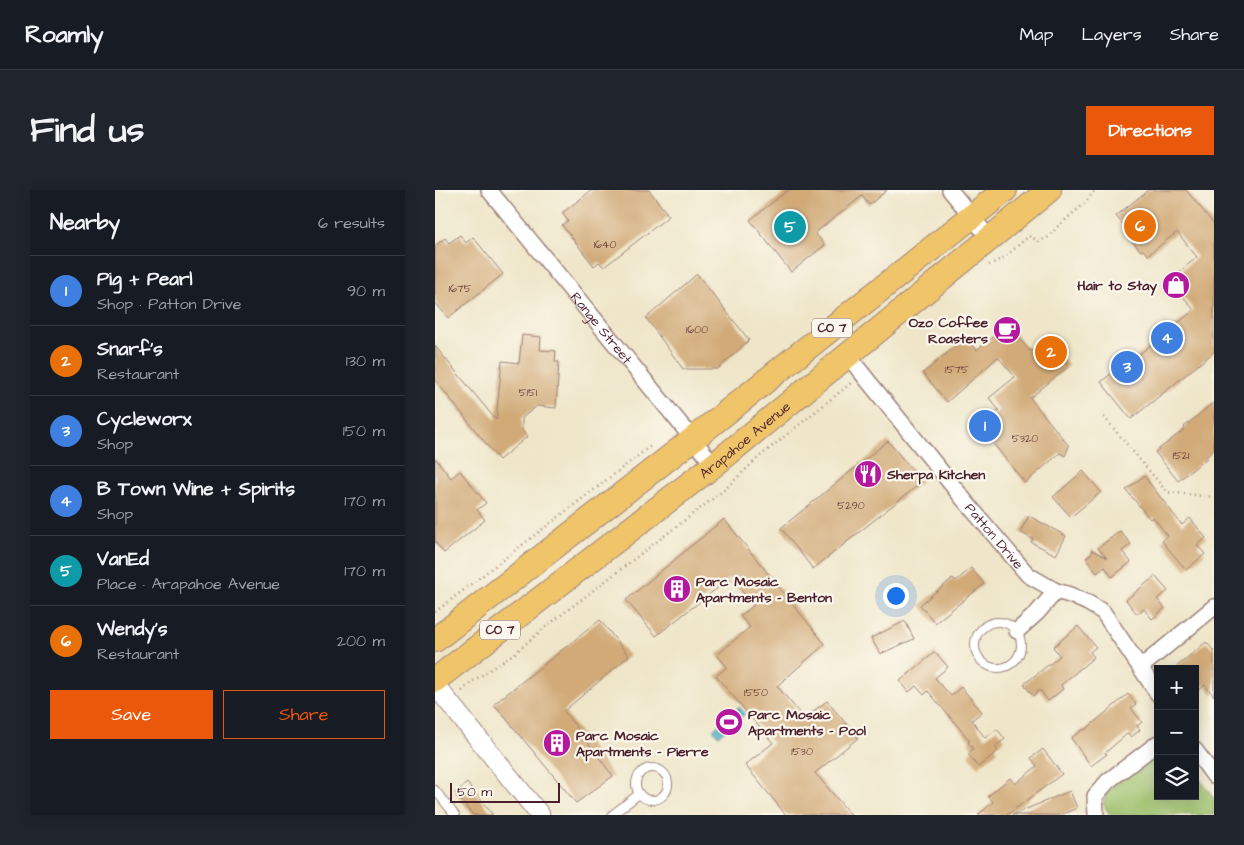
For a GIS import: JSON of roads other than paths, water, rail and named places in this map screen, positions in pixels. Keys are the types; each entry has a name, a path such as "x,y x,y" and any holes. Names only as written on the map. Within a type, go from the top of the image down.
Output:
{"main road":[{"name":"CO 7","path":"435,640 693,439 1005,190"},
{"name":"Arapahoe Avenue","path":"435,680 714,464 1049,190"}],"street":[{"name":"Range Street","path":"489,190 714,464"},
{"path":"950,190 990,239"},
{"name":"Patton Drive","path":"848,356 1028,575 1056,591 1070,595 1103,612 1154,688"},
{"path":"1017,631 1037,613 1056,591"},
{"path":"1141,667 1214,607"},
{"path":"435,685 539,815"},
{"path":"1096,815 1095,796 1108,781 1154,746"},
{"path":"1199,755 1214,776"}],"lane":[{"path":"991,623 1005,623 1017,631 1021,638 1022,646 1020,654 1009,666 993,668 979,659 975,645 979,631 985,626 991,623"},
{"path":"648,768 658,769 666,776 669,786 659,799 648,800 639,794 636,789 637,779 643,770 648,768"},
{"path":"435,790 455,815"},
{"path":"613,815 639,794"}],"water":[{"name":"Parc Mosaic Apartments - Pool","path":"739,707 745,714 718,736 713,730"}],"place":[{"name":"Wendy's","path":"1140,226"},
{"name":"VanEd","path":"790,227"},
{"name":"Hair to Stay","path":"1176,285"},
{"name":"Ozo Coffee Roasters","path":"1007,330"},
{"name":"B Town Wine + Spirits","path":"1167,338"},
{"name":"Snarf's","path":"1051,352"},
{"name":"Cycleworx","path":"1127,367"},
{"name":"Pig + Pearl","path":"985,426"},
{"name":"Sherpa Kitchen","path":"868,474"},
{"name":"Parc Mosaic Apartments - Benton","path":"677,589"},
{"name":"Parc Mosaic Apartments - Pool","path":"729,722"},
{"name":"Parc Mosaic Apartments - Pierre","path":"557,743"}]}
